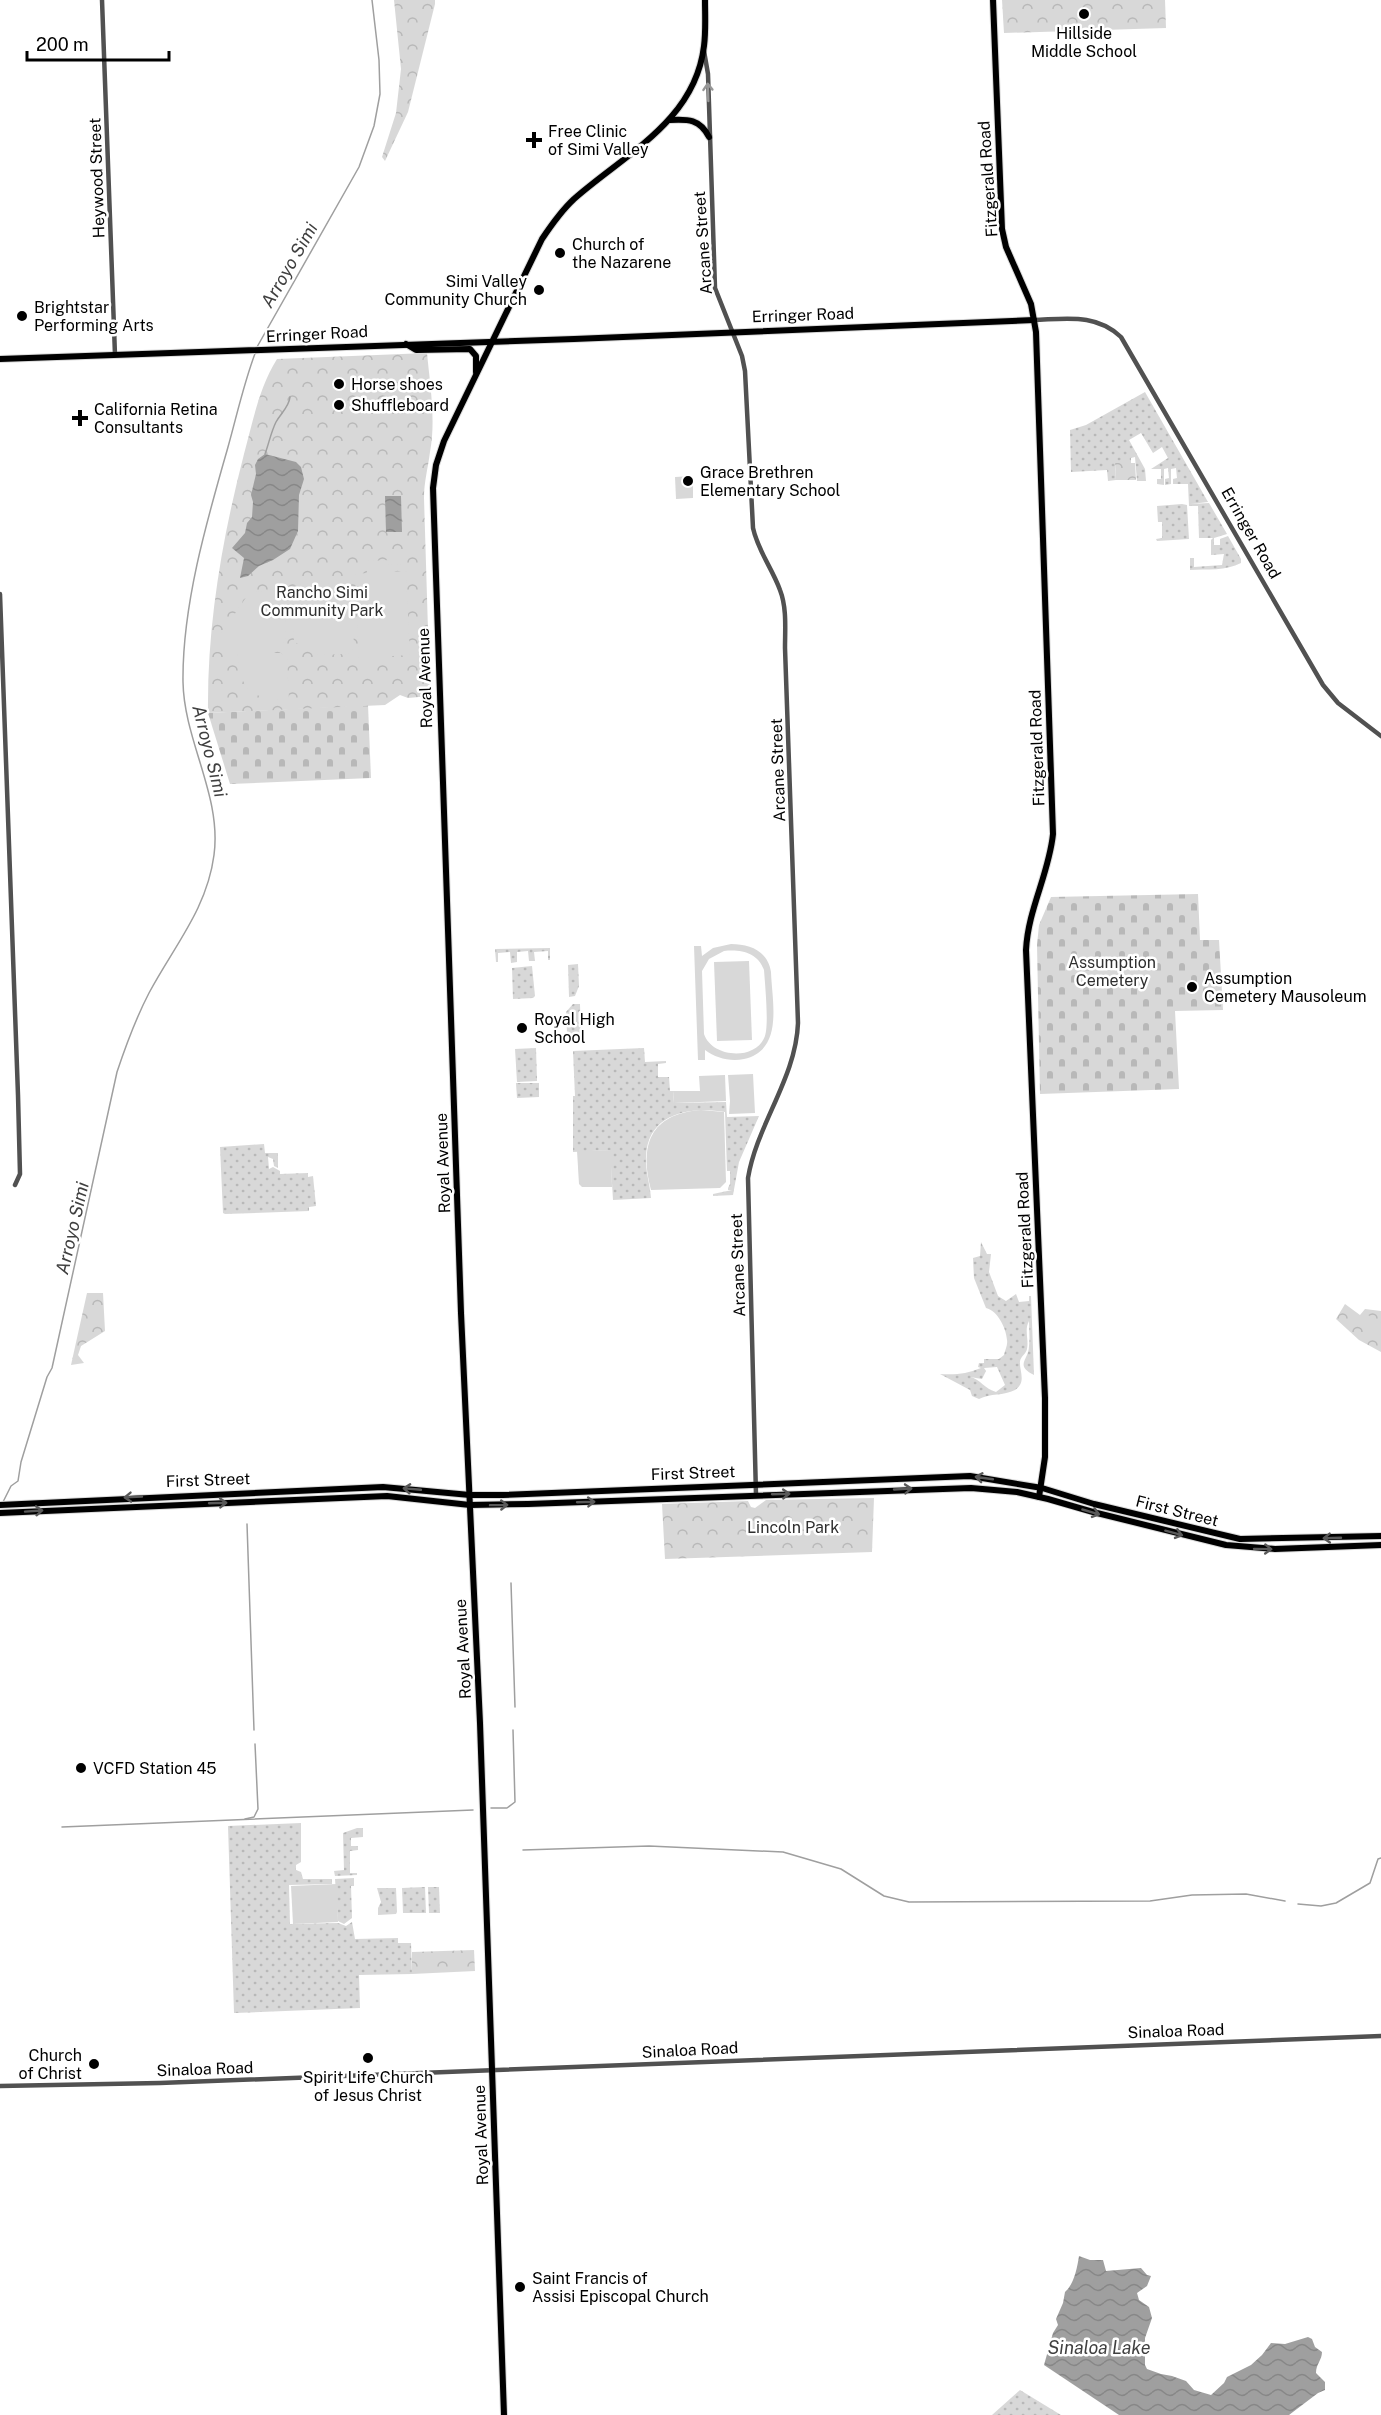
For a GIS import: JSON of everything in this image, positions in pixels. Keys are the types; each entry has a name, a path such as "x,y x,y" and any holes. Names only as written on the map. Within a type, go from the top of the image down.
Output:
{"main road":[{"name":"Royal Avenue","path":"504,2415 432,501 439,454 542,238 574,199 651,138 670,120 692,86 704,48 705,0"},
{"name":"Fitzgerald Road","path":"993,0 1002,229 1013,264 1027,292 1034,320 1053,834 1048,867 1028,926 1026,950 1045,1398 1045,1457 1039,1497"},
{"path":"670,120 690,119 700,123 710,137"},
{"name":"Erringer Road","path":"0,359 637,337 730,331 1034,320"},
{"path":"406,344 416,350 470,349 476,356 476,377"},
{"name":"First Street","path":"0,1504 383,1487 470,1495 970,1476 1042,1488 1094,1504 1240,1539 1381,1536"},
{"name":"First Street","path":"0,1514 387,1496 470,1505 962,1488 1017,1492 1226,1545 1275,1549 1381,1545"}],"street":[{"name":"Heywood Street","path":"102,0 115,355"},
{"name":"Arcane Street","path":"704,48 708,74 716,288 730,331 742,356 746,379 753,528 758,548 783,598 798,1023 792,1059 755,1150 748,1178 756,1495"},
{"name":"Erringer Road","path":"1034,320 1094,320 1104,324 1121,337 1323,685 1338,703 1381,736"},
{"path":"0,594 18,1095 20,1174 15,1185"},
{"name":"Sinaloa Road","path":"0,2086 160,2083 492,2071 1381,2036"}],"green space":[{"path":"394,0 435,0 435,4 408,112 385,161 382,157 396,113 401,69"},
{"name":"Hillside Middle School","path":"1002,0 1165,0 1166,28 1004,33"},
{"name":"Rancho Simi Community Park","path":"427,353 432,415 432,440 424,498 430,696 408,698 400,695 385,705 208,713 210,647 223,550 236,486 254,417 261,393 277,359"},
{"path":"1145,392 1208,502 1191,504 1209,503 1227,534 1214,538 1214,545 1220,545 1220,539 1228,536 1241,563 1223,568 1190,570 1190,558 1194,558 1194,567 1222,565 1224,554 1211,555 1213,538 1199,538 1198,506 1189,506 1188,484 1173,484 1173,479 1177,478 1176,468 1171,469 1171,484 1165,485 1165,479 1169,478 1168,468 1164,469 1164,485 1157,484 1157,479 1161,479 1161,469 1151,469 1168,458 1162,447 1153,453 1141,433 1129,440 1145,469 1146,481 1137,481 1135,457 1131,458 1131,463 1115,464 1116,480 1108,481 1107,470 1071,472 1070,430 1086,425"},
{"path":"1115,463 1135,463 1136,480 1116,480"},
{"path":"693,476 693,498 676,499 675,477"},
{"path":"1187,505 1189,539 1157,541 1156,539 1162,538 1162,522 1158,522 1157,506"},
{"path":"391,553 401,553 402,564 387,565 387,572 406,571 410,655 359,658 355,574 367,573 366,561 391,560"},
{"path":"324,581 335,587 348,601 353,617 354,649 347,654 316,655 316,645 301,645 294,642 293,620 285,620 286,639 281,645 265,647 264,653 281,653 287,659 289,700 277,700 257,695 244,684 238,665 238,652 215,652 215,643 249,593"},
{"path":"368,705 371,778 230,784 208,713"},
{"name":"Assumption Cemetery","path":"1198,894 1200,940 1219,940 1223,1010 1175,1011 1179,1089 1040,1094 1037,945 1039,925 1051,897"},
{"path":"731,944 751,947 766,959 771,972 773,1023 770,1035 765,1046 757,1054 744,1059 723,1059 705,1050 705,1060 698,1060 694,946 701,946 702,956 713,948","holes":["724,951 748,953 758,960 764,970 767,1014 765,1036 753,1050 744,1053 724,1052 709,1042 704,1034 702,971 709,959"]},
{"path":"550,948 550,960 548,960 548,951 534,952 535,961 529,961 528,951 517,952 517,962 511,963 510,952 498,953 498,962 496,962 495,949"},
{"path":"749,961 752,1040 717,1041 714,962"},
{"path":"578,964 579,986 575,996 569,997 568,965"},
{"path":"532,966 535,996 513,999 512,968"},
{"path":"573,1004 580,1004 581,1040 575,1041 567,1032 566,1012"},
{"path":"536,1048 537,1081 517,1082 515,1049"},
{"path":"644,1048 645,1062 666,1061 666,1063 658,1064 658,1077 669,1077 674,1103 726,1102 727,1117 759,1116 739,1162 733,1195 713,1196 713,1194 732,1190 728,1190 730,1171 727,1171 725,1112 698,1110 685,1112 673,1116 654,1130 646,1156 651,1198 613,1200 610,1150 573,1152 573,1096 575,1096 573,1051"},
{"path":"753,1074 755,1113 729,1114 728,1075"},
{"path":"725,1075 726,1101 674,1103 673,1091 700,1091 699,1076"},
{"path":"516,1083 539,1083 539,1097 517,1098"},
{"path":"701,1110 724,1112 726,1182 720,1188 651,1190 647,1159 652,1135 670,1118"},
{"path":"264,1144 265,1153 278,1153 278,1168 274,1166 273,1159 268,1157 269,1169 273,1167 280,1171 280,1174 308,1173 308,1177 313,1176 316,1206 309,1207 309,1211 223,1213 220,1147"},
{"path":"611,1150 612,1187 582,1187 579,1184 577,1151"},
{"path":"981,1242 987,1254 991,1254 989,1272 998,1296 1006,1301 1016,1294 1019,1302 1029,1301 1029,1296 1031,1296 1034,1375 1024,1365 1029,1346 1029,1321 1027,1349 1020,1361 1021,1384 1011,1392 979,1399 972,1396 970,1390 940,1374 971,1372 981,1368 978,1367 979,1363 984,1363 984,1359 999,1359 1004,1355 1007,1342 1003,1325 998,1316 986,1308 974,1278 973,1258 980,1256","holes":["997,1367 1005,1385 996,1392 970,1377 982,1379 986,1371 984,1368"]},
{"path":"87,1293 103,1293 105,1331 81,1346 78,1355 84,1363 71,1365"},
{"path":"1345,1304 1360,1315 1365,1309 1381,1311 1381,1352 1359,1340 1336,1319"},
{"path":"1368,1315 1381,1323 1381,1337 1361,1327 1364,1316"},
{"name":"Lincoln Park","path":"874,1498 872,1552 665,1559 662,1504 748,1501 751,1507 755,1508 766,1500"},
{"path":"301,1823 301,1862 296,1865 296,1870 301,1872 303,1879 332,1879 332,1884 289,1885 290,1924 338,1923 346,1926 352,1922 355,1939 398,1938 398,1943 411,1943 412,1974 359,1975 360,2008 234,2013 228,1826"},
{"path":"363,1828 363,1837 351,1838 351,1846 358,1846 358,1850 350,1851 350,1873 357,1873 357,1875 335,1876 334,1871 344,1870 343,1833"},
{"path":"354,1878 354,1886 351,1886 352,1918 344,1924 338,1921 335,1879"},
{"path":"337,1884 338,1922 293,1924 291,1886"},
{"path":"425,1887 426,1913 403,1913 402,1888"},
{"path":"428,1887 439,1887 440,1913 429,1913"},
{"path":"377,1888 396,1888 396,1914 378,1915 381,1902"},
{"path":"474,1950 475,1971 412,1974 412,1952"},
{"path":"1020,2390 1061,2415 992,2415"}],"water":[{"path":"265,454 296,462 301,467 304,479 299,495 298,531 290,549 259,566 248,576 240,578 244,558 232,548 245,533 247,523 252,517 251,495 256,474 255,465 258,459"},
{"path":"385,496 401,496 402,532 386,532"},
{"name":"Sinaloa Lake","path":"1079,2256 1090,2260 1103,2260 1106,2271 1141,2268 1151,2276 1147,2286 1137,2293 1139,2300 1149,2307 1152,2318 1145,2338 1147,2369 1186,2381 1194,2390 1211,2395 1227,2377 1251,2365 1271,2343 1285,2344 1308,2337 1322,2352 1316,2373 1325,2382 1325,2390 1289,2415 1119,2415 1044,2365 1053,2333 1058,2325 1056,2319 1065,2292 1075,2276"}],"waterway":[{"name":"Arroyo Simi","path":"257,347 359,167 374,126 380,94 379,60 372,0"},
{"name":"Arroyo Simi","path":"3,1502 11,1486 18,1481 21,1462 47,1377 52,1368 117,1072 144,1002 197,910 210,875 214,855 213,811 189,726 183,682 184,653 191,593 204,533 256,351"},
{"path":"265,454 274,426 290,397"},
{"path":"247,1524 254,1730"},
{"path":"511,1583 515,1707"},
{"path":"491,1808 507,1808 515,1802 513,1730"},
{"path":"245,1819 254,1817 258,1809 255,1744"},
{"path":"62,1827 473,1810"},
{"path":"523,1850 649,1846 783,1852 841,1869 884,1896 909,1902 1150,1901 1192,1895 1246,1894 1285,1901"},
{"path":"1298,1904 1321,1906 1336,1903 1370,1883 1378,1859 1381,1858"}],"place":[{"name":"Hillside Middle School","path":"1084,14"},
{"name":"Free Clinic of Simi Valley","path":"534,140"},
{"name":"Church of the Nazarene","path":"560,253"},
{"name":"Simi Valley Community Church","path":"539,290"},
{"name":"Brightstar Performing Arts","path":"22,316"},
{"name":"Horse shoes","path":"339,384"},
{"name":"Shuffleboard","path":"339,405"},
{"name":"California Retina Consultants","path":"80,418"},
{"name":"Grace Brethren Elementary School","path":"688,481"},
{"name":"Assumption Cemetery Mausoleum","path":"1192,987"},
{"name":"Royal High School","path":"522,1028"},
{"name":"VCFD Station 45","path":"81,1768"},
{"name":"Spirit Life Church of Jesus Christ","path":"368,2058"},
{"name":"Church of Christ","path":"94,2064"},
{"name":"Saint Francis of Assisi Episcopal Church","path":"520,2287"}]}
